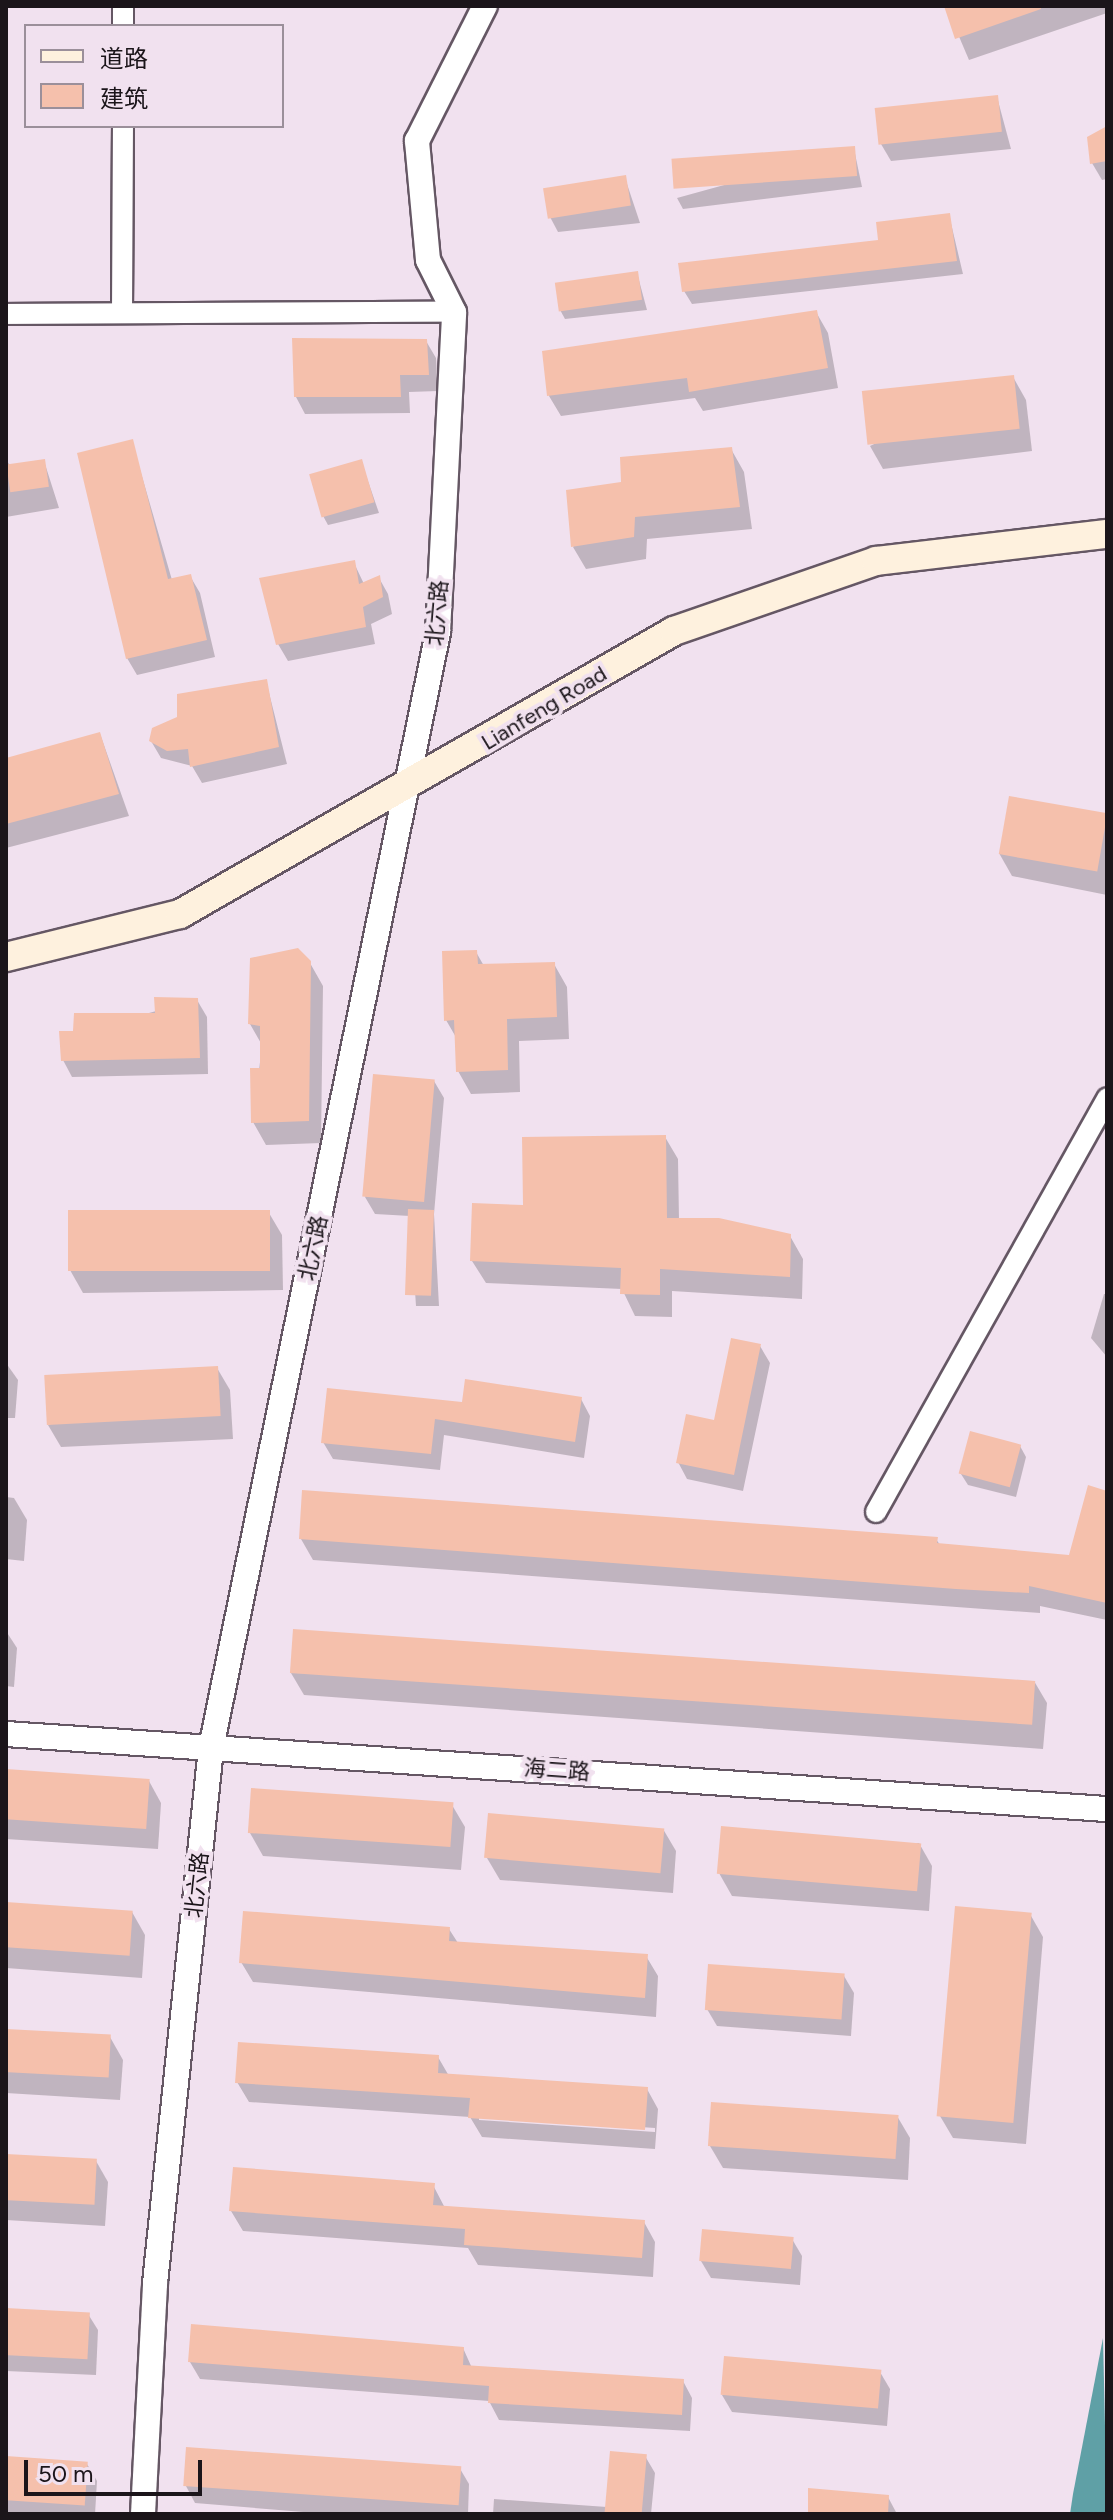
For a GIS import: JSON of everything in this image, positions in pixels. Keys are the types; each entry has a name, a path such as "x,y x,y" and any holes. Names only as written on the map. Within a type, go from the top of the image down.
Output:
{"main road":[{"name":"Lianfeng Road","path":"6,957 180,914 407,788 674,631 876,561 1107,534"}],"street":[{"name":"北六路","path":"143,2514 155,2283 211,1748 438,632 454,312 428,260 417,141 485,6"},
{"path":"122,313 123,128"},
{"path":"6,314 454,312"},
{"path":"876,1512 1107,1098"},
{"name":"海二路","path":"6,1734 1107,1809"}],"water":[{"path":"1103,2338 1107,2514 1070,2514 1073,2494"}],"building":[{"path":"944,6 1041,6 1041,9 955,39"},
{"path":"998,95 1002,132 879,145 875,108"},
{"path":"1107,126 1107,161 1090,164 1087,137"},
{"path":"855,146 857,176 674,189 671,159"},
{"path":"626,175 631,206 548,219 543,188"},
{"path":"950,213 957,261 682,292 678,263 878,240 876,222"},
{"path":"638,271 642,300 559,311 555,283"},
{"path":"817,310 828,368 689,392 687,378 547,396 542,351"},
{"path":"292,338 427,339 429,375 400,375 401,397 294,397"},
{"path":"1014,375 1020,429 867,445 862,391"},
{"path":"133,439 168,579 191,574 207,640 126,659 77,453"},
{"path":"732,447 740,507 635,517 634,537 571,547 566,490 621,482 620,457"},
{"path":"45,459 49,487 10,492 6,464"},
{"path":"362,459 374,502 322,517 309,474"},
{"path":"355,560 359,584 380,575 383,597 363,607 366,627 276,645 259,578"},
{"path":"267,679 279,747 190,767 188,749 167,751 149,741 152,728 177,717 177,694"},
{"path":"100,732 119,794 6,824 6,758"},
{"path":"1009,796 1107,813 1097,871 999,854"},
{"path":"298,948 311,961 309,1121 251,1123 250,1068 260,1068 260,1026 248,1024 250,958"},
{"path":"477,950 478,964 555,962 557,1017 507,1019 508,1070 456,1072 454,1020 444,1021 442,951"},
{"path":"154,997 198,998 200,1058 61,1061 59,1031 73,1031 74,1013 155,1013"},
{"path":"373,1074 435,1079 424,1202 362,1197"},
{"path":"666,1135 667,1218 719,1218 791,1234 790,1277 660,1269 660,1295 620,1294 621,1268 470,1261 472,1203 523,1205 522,1137"},
{"path":"408,1209 434,1210 431,1296 405,1295"},
{"path":"68,1210 270,1210 270,1271 68,1271"},
{"path":"731,1338 761,1344 734,1475 676,1463 686,1414 714,1420"},
{"path":"218,1366 221,1416 47,1425 44,1375"},
{"path":"465,1379 582,1397 575,1442 435,1419 431,1454 321,1443 327,1388 462,1402"},
{"path":"970,1431 1021,1445 1010,1487 959,1474"},
{"path":"1088,1485 1107,1491 1107,1603 1029,1586 1029,1593 956,1589 299,1539 302,1490 938,1537 937,1543 1069,1555"},
{"path":"293,1629 1035,1681 1032,1725 290,1673"},
{"path":"6,1769 150,1779 146,1829 6,1819"},
{"path":"251,1788 454,1802 450,1847 248,1833"},
{"path":"488,1813 664,1828 660,1873 484,1858"},
{"path":"721,1826 921,1844 917,1891 717,1874"},
{"path":"6,1902 133,1911 130,1956 6,1947"},
{"path":"955,1906 1032,1913 1013,2123 937,2116"},
{"path":"243,1911 450,1927 449,1941 648,1954 645,1998 239,1963"},
{"path":"708,1964 845,1974 841,2019 705,2010"},
{"path":"6,2029 111,2034 109,2077 6,2072"},
{"path":"238,2042 439,2055 438,2073 648,2087 645,2130 468,2118 470,2098 235,2083"},
{"path":"711,2102 899,2115 895,2159 708,2146"},
{"path":"6,2154 97,2159 94,2205 6,2200"},
{"path":"233,2167 435,2183 433,2205 645,2220 642,2258 464,2245 465,2229 229,2211"},
{"path":"702,2229 794,2237 791,2269 699,2261"},
{"path":"6,2308 90,2312 87,2359 6,2355"},
{"path":"191,2324 464,2347 463,2365 684,2379 682,2415 488,2403 489,2386 188,2362"},
{"path":"724,2356 881,2370 878,2409 721,2395"},
{"path":"186,2447 461,2466 459,2505 183,2486"},
{"path":"610,2451 647,2454 642,2514 605,2514"},
{"path":"6,2456 88,2462 85,2506 6,2500"},
{"path":"808,2488 889,2495 888,2514 808,2514"}]}
